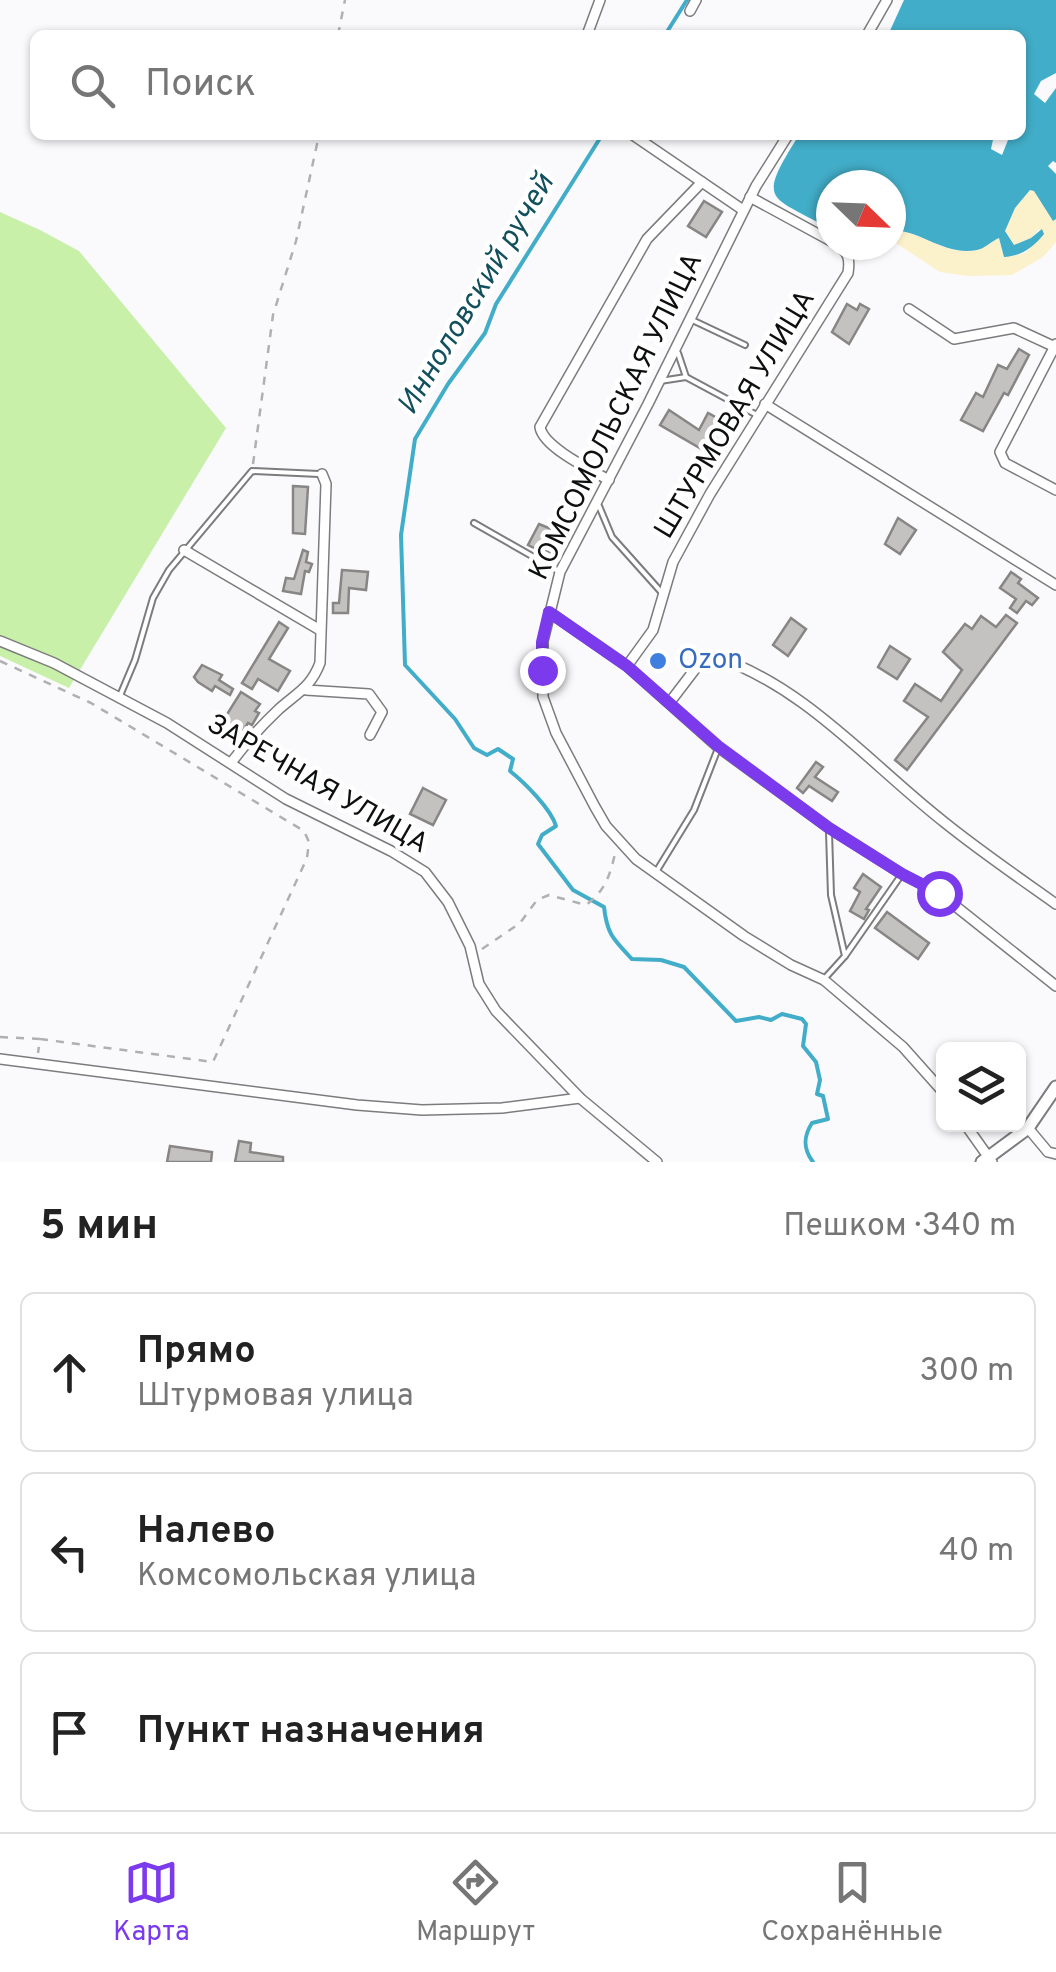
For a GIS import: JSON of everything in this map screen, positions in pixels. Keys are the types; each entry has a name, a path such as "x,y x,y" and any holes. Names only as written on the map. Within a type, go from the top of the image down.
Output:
{"main road":[{"path":"987,1160 1028,1128 1056,1087"}],"street":[{"path":"589,30 600,0"},
{"path":"690,10 696,0"},
{"path":"870,30 886,0"},
{"path":"640,140 744,210"},
{"name":"КОМСОМОЛЬСКАЯ УЛИЦА","path":"785,140 750,197 560,572 542,642 543,697 571,763 606,826 621,844 744,936 824,980 902,1047 936,1084"},
{"path":"609,480 544,438 540,427 648,239 702,182"},
{"name":"ШТУРМОВАЯ УЛИЦА","path":"750,197 816,233"},
{"name":"ШТУРМОВАЯ УЛИЦА","path":"627,666 654,630 674,562 757,415 848,273 850,260"},
{"path":"909,309 954,339 1014,328 1055,345 1000,452 1004,463 1056,490"},
{"path":"765,404 1056,585"},
{"path":"232,762 280,708 306,690 320,663 326,484 322,474"},
{"path":"184,550 320,630"},
{"path":"549,612 627,666 718,746 829,828 939,893 1056,986"},
{"name":"ЗАРЕЧНАЯ УЛИЦА","path":"0,641 54,663 119,698 232,762 286,799 392,850 425,872 448,902 472,955 479,984 496,1012 580,1098 657,1162"},
{"path":"670,702 698,664 714,656 749,668 822,718 944,822 1056,904"},
{"path":"306,690 369,694 382,712 370,734"},
{"path":"0,1058 357,1106 422,1110 502,1108 580,1098"},
{"path":"1028,1128 1049,1156"},
{"path":"970,1132 987,1160"}],"lane":[{"path":"690,319 745,344"},
{"path":"676,348 686,376"},
{"path":"660,381 686,376 757,415"},
{"path":"119,698 135,660 152,598 184,550 252,470 322,474"},
{"path":"598,501 612,537 662,594"},
{"path":"474,523 560,572"},
{"path":"656,873 694,810 718,746"},
{"path":"829,828 831,896 846,956"},
{"path":"824,980 846,956 902,874"}],"path":[{"path":"339,30 344,0"},
{"path":"252,470 272,315 296,240 318,140"},
{"path":"0,662 91,703 304,830 310,842 213,1062 0,1037"},
{"path":"472,955 520,923 537,900 549,895 586,905 609,882 621,844"},
{"path":"36,1063 40,1040"}],"green space":[{"path":"0,212 79,251 226,428 69,688 0,656"}],"sand":[{"path":"1034,190 1056,219 1056,242 1043,257 1012,275 940,272 906,250 906,232 965,251 980,249 999,238 1002,251 1013,256 1025,253 1041,238 1039,229 1031,238 1014,245 1005,231 1015,208"}],"water":[{"path":"904,0 1056,0 1056,73 1041,81 1034,94 1045,103 1056,88 1056,163 1048,166 1056,174 1056,219 1053,221 1030,190 1015,208 1005,231 1014,245 1042,229 1044,234 1031,247 1004,257 999,238 980,249 965,251 906,232 906,170 816,170 816,222 776,196 777,175 796,140 993,140 991,149 1002,155 1008,140 1026,140 1026,30 890,30"}],"building":[{"path":"704,201 722,212 706,237 688,226"},
{"path":"847,304 857,310 860,304 869,309 849,344 832,332"},
{"path":"1019,349 1029,355 983,431 961,420 976,393 983,397 998,365 1007,369"},
{"path":"669,410 699,430 708,413 719,419 710,433 724,445 717,458 660,425"},
{"path":"293,486 308,487 305,534 293,533"},
{"path":"898,518 916,530 900,554 885,544"},
{"path":"539,524 561,533 550,552 528,545"},
{"path":"303,550 308,552 306,562 312,564 309,572 305,571 301,594 283,591 286,578 294,579"},
{"path":"342,570 368,572 366,590 349,588 348,613 333,613 333,603 339,603"},
{"path":"1011,572 1021,579 1018,583 1038,598 1032,605 1026,601 1017,613 1010,608 1016,599 1000,588"},
{"path":"1006,615 1017,623 907,770 895,760 928,717 904,701 915,684 941,701 962,670 943,652 965,624 972,629 981,616 996,627"},
{"path":"791,618 806,629 788,656 773,645"},
{"path":"279,622 288,628 269,659 290,671 278,691 258,679 252,689 242,683"},
{"path":"890,646 910,659 897,679 878,667"},
{"path":"202,665 222,675 219,680 233,689 230,695 215,686 212,691 198,682 194,677"},
{"path":"241,692 260,704 252,725 248,723 243,731 224,719"},
{"path":"816,762 823,767 815,777 838,792 832,801 809,786 803,793 797,788"},
{"path":"423,788 446,800 433,825 410,814"},
{"path":"863,874 881,887 864,919 850,911 860,892 854,888"},
{"path":"887,912 929,943 918,959 875,928"},
{"path":"239,1141 251,1143 250,1152 283,1157 283,1162 235,1162"},
{"path":"170,1146 212,1152 211,1162 167,1162"}],"waterway":[{"name":"Инноловский ручей","path":"668,30 687,0"},
{"name":"Инноловский ручей","path":"599,140 496,304 485,333 415,439 401,535 405,665 455,719 474,748 487,755 498,749 513,759 510,771 543,804 556,826 542,835 538,844 573,890 604,907 612,936 632,959 661,960 684,967 736,1021 759,1017 771,1020 782,1014 802,1019 806,1024 803,1046 816,1062 820,1080 817,1094 823,1096 828,1119 812,1123 807,1133 806,1148 813,1162"}],"place":[{"name":"Ozon","path":"658,661"}],"route":[{"path":"542,670 542,642 549,612 627,666 718,746 829,828 939,893"}]}
